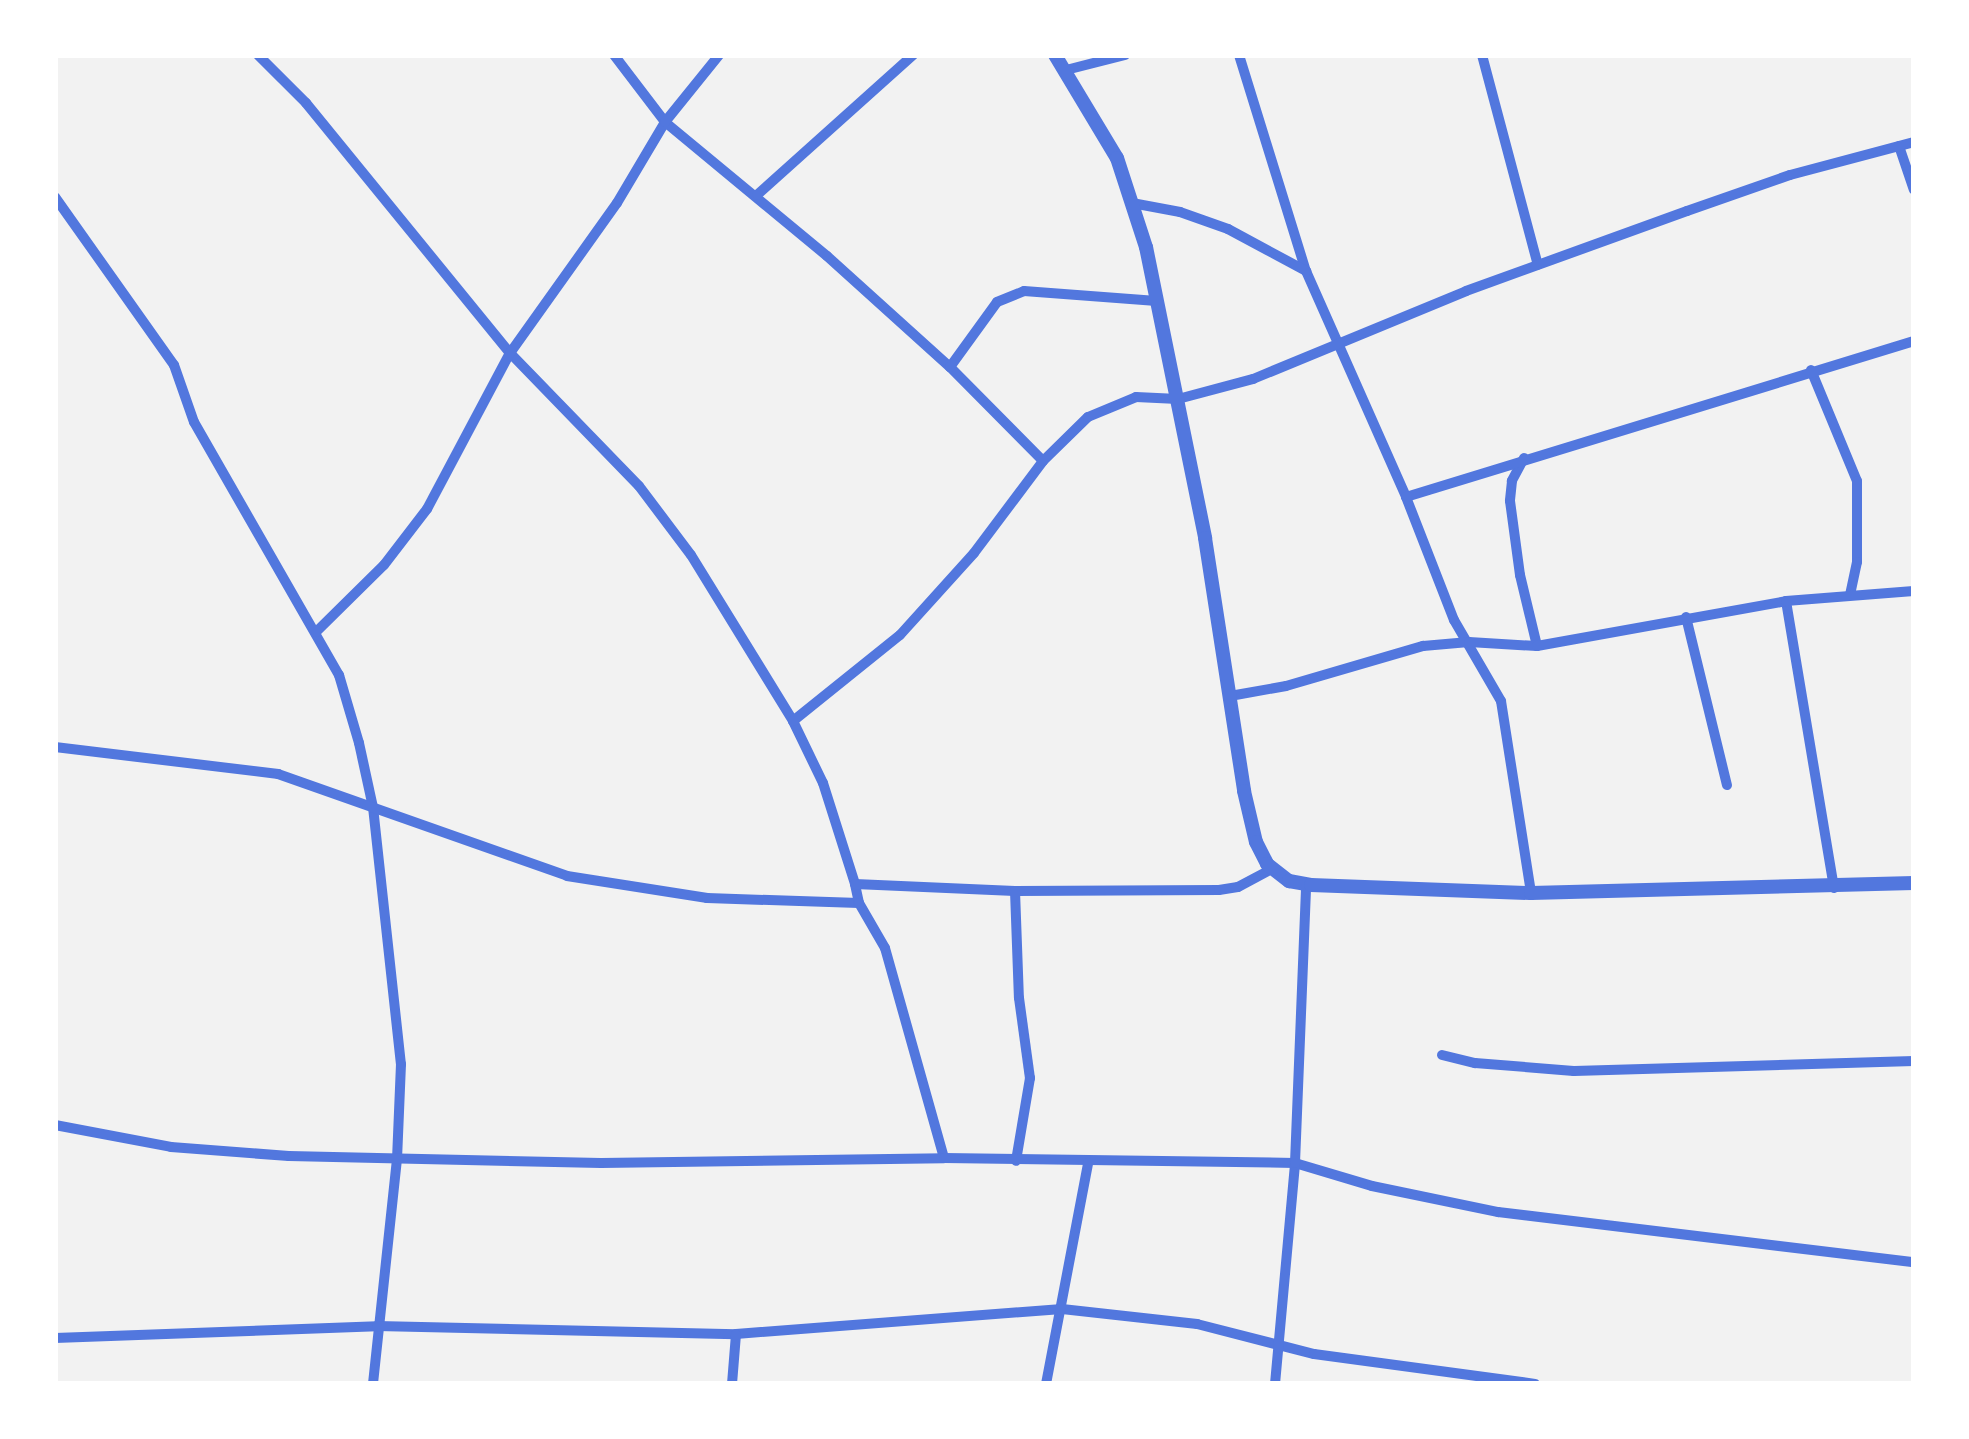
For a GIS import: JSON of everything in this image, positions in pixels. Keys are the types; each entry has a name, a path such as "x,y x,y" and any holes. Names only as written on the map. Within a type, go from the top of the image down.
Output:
{"street":[{"path":"258,55 306,103 510,352 639,486 690,555 793,721 823,783 859,903 886,948 944,1158"},
{"path":"614,55 665,122 757,195 950,367 1043,461"},
{"path":"316,632 384,565 426,509 510,352 617,203 665,122 719,55"},
{"path":"757,195 913,55"},
{"path":"1054,55 1118,158 1132,203 1178,398 1256,842 1272,869 1306,884 1531,893 1914,883"},
{"path":"1066,70 1126,55"},
{"path":"1239,55 1306,271 1406,497 1454,620 1501,701 1531,893"},
{"path":"1482,55 1538,265"},
{"path":"793,721 900,635 974,553 1043,461 1088,416 1136,397 1178,398 1239,383 1538,265 1790,175 1914,142"},
{"path":"1898,146 1914,190"},
{"path":"55,196 174,365 194,422 339,675 373,807 401,1064 397,1159 373,1384"},
{"path":"1132,203 1180,212 1228,229 1306,271"},
{"path":"950,367 997,302 1024,291 1157,301"},
{"path":"1406,497 1525,457 1914,341"},
{"path":"1811,370 1857,481 1857,562 1850,594"},
{"path":"1525,457 1512,481 1510,502 1520,575 1537,646"},
{"path":"1230,696 1286,686 1423,646 1469,642 1537,646 1686,616 1786,601 1914,591"},
{"path":"1786,601 1834,888"},
{"path":"1686,616 1727,785"},
{"path":"55,747 278,774 567,876 706,898 859,903"},
{"path":"855,884 1015,891 1219,890 1238,887 1272,869"},
{"path":"1274,1384 1295,1162 1306,884"},
{"path":"1015,891 1019,998 1030,1078 1016,1161"},
{"path":"1442,1055 1475,1063 1574,1071 1914,1062"},
{"path":"55,1125 171,1147 397,1159 620,1163 944,1158 1088,1163 1165,1159 1295,1162 1372,1186 1498,1212 1914,1262"},
{"path":"1046,1384 1088,1163"},
{"path":"55,1338 377,1326 736,1334 1062,1309 1197,1324 1314,1354 1536,1384"},
{"path":"732,1384 736,1334"}]}
